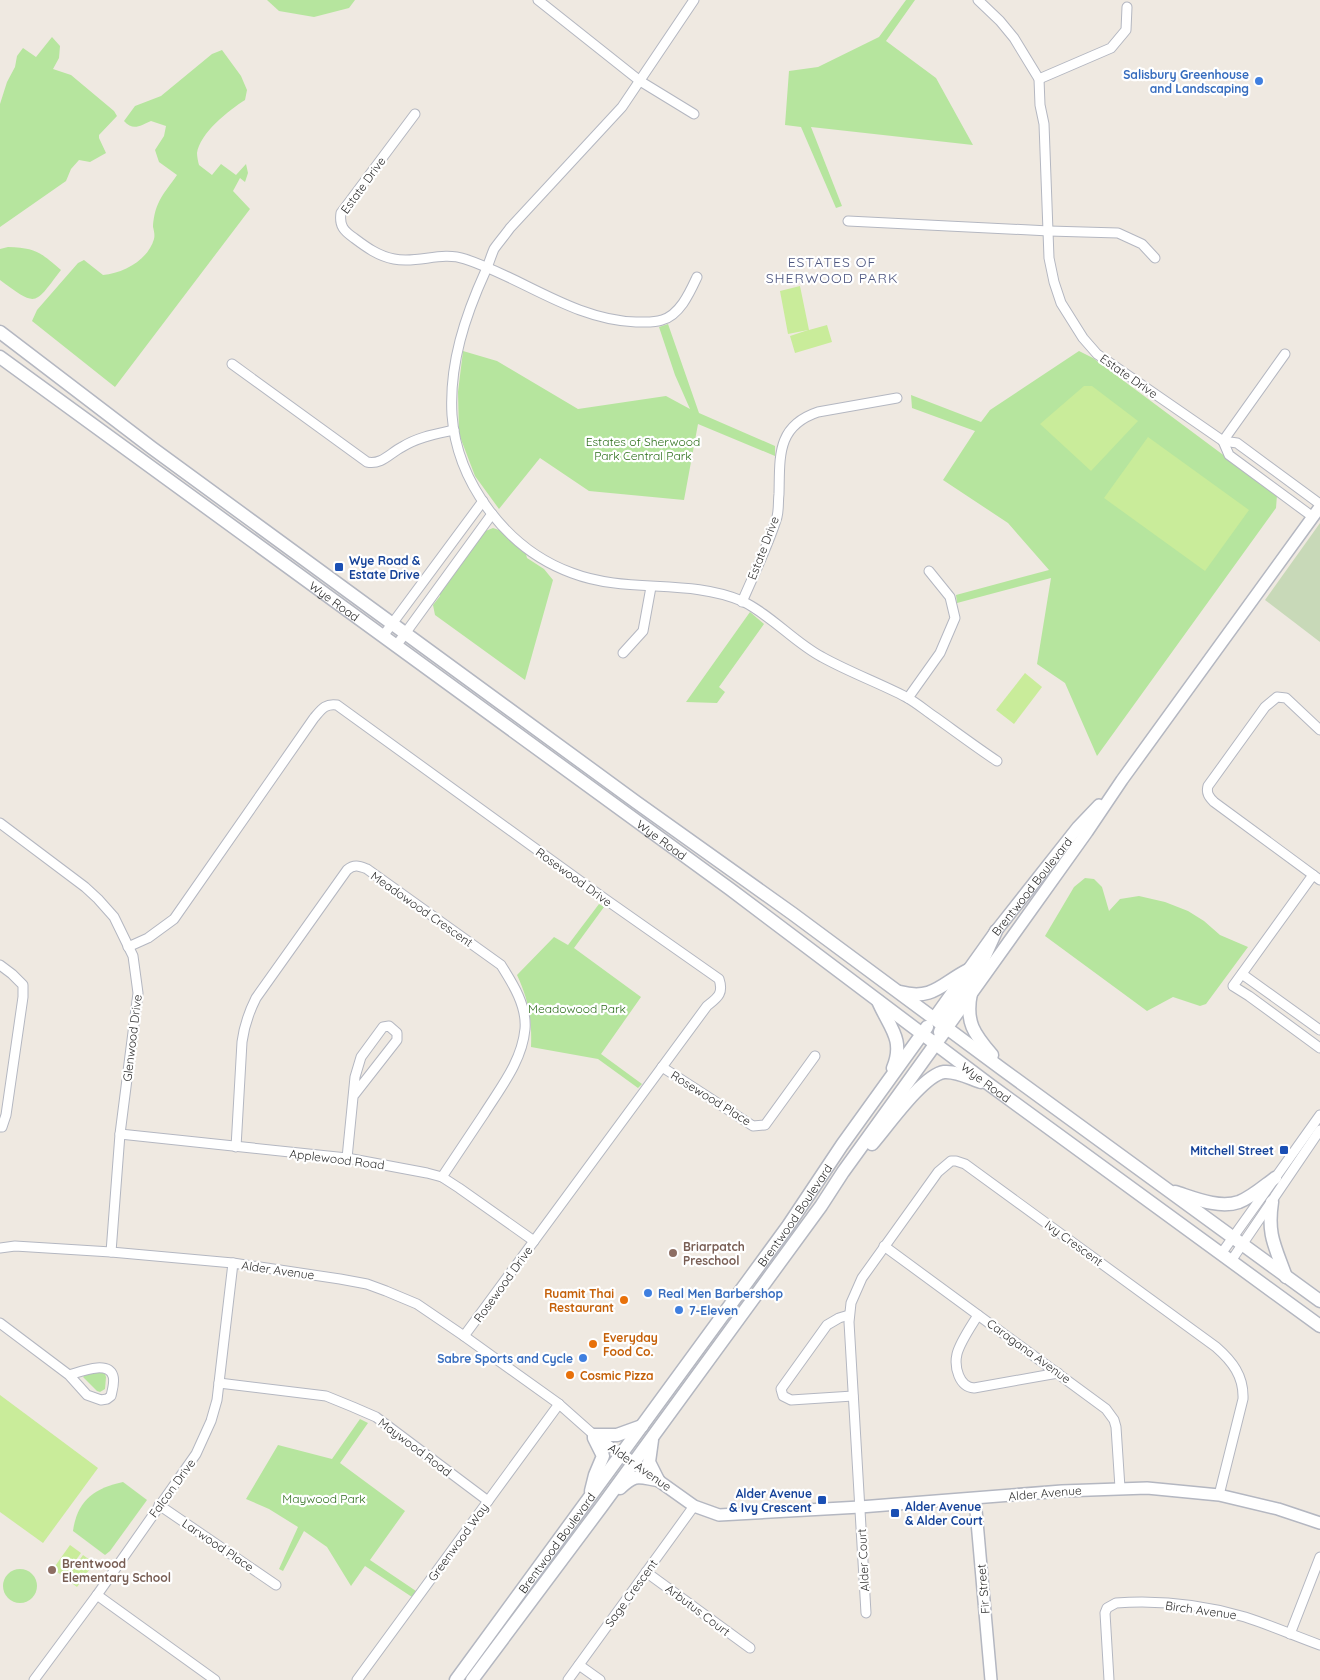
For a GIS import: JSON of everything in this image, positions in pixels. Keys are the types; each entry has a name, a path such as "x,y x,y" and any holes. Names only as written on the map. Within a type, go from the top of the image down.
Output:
{"main road":[{"name":"Wye Road","path":"0,332 152,448 793,914 1320,1301"},
{"name":"Wye Road","path":"0,357 722,884 990,1085 1320,1326"},
{"path":"941,1023 978,971 996,932"},
{"path":"886,984 902,993 924,994 939,989 952,978 968,970"},
{"path":"971,993 969,1011 973,1031 1002,1069"},
{"path":"877,999 897,1039 898,1047 898,1055 886,1084"},
{"name":"Brentwood Boulevard","path":"456,1680 788,1226 842,1145 886,1084 923,1034 941,1023"},
{"name":"Brentwood Boulevard","path":"472,1680 602,1506 821,1206 843,1172 936,1044 941,1023"},
{"path":"821,1206 911,1095 931,1077 942,1072 955,1072 990,1085"},
{"path":"1167,1190 1212,1202 1232,1204 1240,1202 1275,1178"},
{"path":"1272,1202 1269,1220 1271,1236 1286,1276"},
{"path":"589,1498 595,1475 603,1456 594,1435 617,1435 642,1426"},
{"path":"652,1437 650,1462 658,1480"},
{"path":"602,1506 630,1479 637,1477 658,1480"}],"street":[{"path":"538,0 640,82 694,114"},
{"path":"694,0 622,107 510,228 494,249 466,319 456,358 452,402 454,430 468,473 492,514 528,549 558,568 591,579 618,584 696,589 742,602 820,657 908,698 997,761"},
{"name":"Estate Drive","path":"978,0 1000,21 1014,38 1039,79 1040,105 1044,124 1049,258 1061,302 1083,338 1104,360 1223,441 1237,443 1320,505"},
{"path":"1039,79 1111,48 1126,30 1127,7"},
{"name":"Estate Drive","path":"415,114 341,213 342,227 346,232 373,252 390,258 410,260 441,256 463,258 487,267 580,310 606,319 624,322 663,320 672,315 687,298 697,277"},
{"path":"848,221 1118,233 1142,244 1155,258"},
{"path":"1223,441 1285,354"},
{"path":"232,364 367,462 373,463 384,459 402,446 414,441 454,430"},
{"name":"Estate Drive","path":"742,602 777,514 780,455 784,440 807,416 818,412 897,398"},
{"name":"Estate Drive","path":"1223,441 1229,455 1313,517"},
{"path":"383,636 483,501"},
{"name":"Brentwood Boulevard","path":"941,1023 971,993 1320,505"},
{"path":"396,646 492,514"},
{"path":"908,698 940,653 955,618 950,597 929,571"},
{"path":"624,653 643,631 651,586"},
{"path":"1320,730 1286,698 1277,697 1265,707 1206,791 1214,802 1316,877 1233,986 1320,1048"},
{"name":"Rosewood Drive","path":"128,947 148,938 174,919 314,718 322,708 329,704 337,705 605,900 719,979 720,990 718,997 707,1006 464,1336"},
{"name":"Brentwood Boulevard","path":"941,1023 968,970 996,932 1078,827 1122,780"},
{"name":"Glenwood Drive","path":"0,823 85,886 114,917 133,956 138,993 120,1134 111,1252"},
{"name":"Meadowood Crescent","path":"236,1147 244,1027 256,998 347,870 352,866 359,866 367,869 501,965 515,987 521,1001 525,1028 519,1054 509,1076 442,1177"},
{"path":"0,965 23,985 23,997 6,1115 2,1127 0,1127"},
{"path":"1242,974 1320,1030"},
{"path":"347,1158 355,1077 361,1058 383,1027 393,1027 398,1033 397,1040 354,1095"},
{"name":"Rosewood Place","path":"662,1067 753,1126 765,1125 815,1056"},
{"path":"1226,1258 1275,1178 1320,1115"},
{"path":"1238,1241 1272,1202 1320,1130"},
{"name":"Applewood Road","path":"120,1134 347,1158 396,1166 442,1177 534,1241"},
{"name":"Ivy Crescent","path":"860,1507 849,1315 851,1302 858,1285 884,1246 943,1167 951,1161 960,1162 1216,1347 1234,1366 1239,1374 1244,1391 1219,1495"},
{"name":"Alder Avenue","path":"0,1248 15,1246 111,1252 233,1263 367,1284 417,1304 559,1404 594,1435 694,1506 719,1515 1120,1488 1147,1488 1219,1495 1278,1509 1320,1523"},
{"name":"Caragana Avenue","path":"884,1246 1101,1404 1114,1420 1116,1427 1120,1488"},
{"name":"Falcon Drive","path":"34,1680 97,1595 196,1454 211,1421 219,1383 233,1263"},
{"path":"849,1315 827,1325 781,1389 783,1396 791,1400 853,1396"},
{"path":"978,1315 957,1355 959,1375 964,1384 969,1388 1058,1373"},
{"path":"0,1323 69,1375 88,1395 101,1400 111,1396 114,1380 109,1370 98,1367 69,1375"},
{"name":"Maywood Road","path":"219,1383 326,1396 354,1407 376,1417 488,1501"},
{"name":"Greenwood Way","path":"357,1680 559,1404"},
{"name":"Fir Street","path":"975,1499 991,1680"},
{"name":"Larwood Place","path":"159,1505 276,1585"},
{"name":"Sage Crescent","path":"568,1680 694,1506"},
{"name":"Alder Court","path":"860,1507 866,1613"},
{"path":"1290,1634 1320,1557"},
{"name":"Arbutus Court","path":"646,1572 750,1648"},
{"path":"97,1595 215,1680"},
{"name":"Birch Avenue","path":"1109,1680 1104,1620 1107,1608 1116,1603 1183,1605 1223,1611 1245,1617 1320,1645"},
{"path":"579,1664 600,1680"}],"green space":[{"path":"267,0 355,0 349,8 314,17 279,11"},
{"path":"906,0 915,0 886,41 936,78 973,145 811,127 842,206 836,208 801,127 785,125 789,71 818,67 879,37"},
{"path":"52,37 60,46 59,58 53,69 71,75 114,111 117,116 99,135 106,153 90,162 79,160 71,169 66,181 0,227 0,104 7,82 15,67 17,56 23,48 36,57"},
{"path":"222,50 241,76 247,90 245,100 209,130 199,145 197,153 199,165 212,175 221,164 236,175 246,164 248,173 245,182 240,178 233,191 250,209 115,387 32,321 37,310 78,263 84,260 103,275 111,274 134,264 141,259 151,246 154,239 153,225 157,206 177,175 159,162 155,150 164,136 166,126 151,121 134,127 124,121 135,106 161,96 212,54"},
{"path":"8,247 25,248 37,252 61,270 40,296 35,299 22,295 0,280 0,249"},
{"path":"800,286 809,330 827,325 832,342 795,353 790,336 808,330 788,334 780,291"},
{"name":"Estates of Sherwood Park Central Park","path":"668,324 699,413 775,446 775,456 698,424 684,500 589,491 540,458 499,509 475,476 459,434 458,392 463,351 497,361 578,409 666,396 690,409 675,375 659,327"},
{"path":"1079,351 1093,358 1277,495 1276,508 1097,756 1065,683 1037,664 1051,578 957,603 956,595 1049,570 1008,523 943,480 975,431 912,408 911,395 981,422 990,410"},
{"path":"1084,386 1092,386 1138,421 1091,471 1040,424"},
{"path":"1148,437 1249,510 1205,571 1104,498"},
{"path":"1320,523 1320,642 1265,600"},
{"path":"493,528 499,530 526,554 527,558 544,569 553,580 525,680 435,615 433,605 440,596 439,593 483,532"},
{"path":"750,612 764,624 719,687 725,692 717,703 686,702"},
{"path":"1025,673 1042,687 1014,724 996,710"},
{"path":"1085,878 1094,879 1102,887 1109,911 1120,899 1139,896 1165,902 1188,911 1204,921 1220,935 1248,947 1206,1004 1200,1006 1173,997 1147,1011 1045,936 1074,887"},
{"name":"Meadowood Park","path":"599,904 604,907 574,948 641,997 601,1054 642,1084 638,1088 598,1059 531,1047 529,1010 517,975 554,937 568,945"},
{"path":"101,1372 106,1377 105,1389 100,1392 83,1377"},
{"path":"0,1395 98,1468 43,1543 0,1512"},
{"name":"Maywood Park","path":"360,1419 368,1423 340,1463 405,1511 370,1560 416,1591 412,1597 365,1566 351,1586 327,1547 304,1531 283,1571 279,1569 298,1527 269,1509 246,1499 278,1445 332,1459"},
{"path":"123,1482 147,1500 110,1551 105,1555 73,1531 75,1521 83,1504 95,1492"},
{"path":"70,1545 81,1553 64,1577 53,1569"},
{"path":"83,1555 94,1563 77,1587 66,1579"},
{"path":"20,1569 27,1570 32,1574 36,1579 36,1593 32,1598 27,1602 20,1603 13,1602 8,1598 4,1593 3,1586 4,1579 8,1574 13,1570"}],"place":[{"name":"Salisbury Greenhouse and Landscaping","path":"1259,81"},
{"name":"Wye Road & Estate Drive","path":"339,567"},
{"name":"Mitchell Street","path":"1284,1150"},
{"name":"Briarpatch Preschool","path":"673,1253"},
{"name":"Real Men Barbershop","path":"648,1293"},
{"name":"Ruamit Thai Restaurant","path":"624,1300"},
{"name":"7-Eleven","path":"679,1310"},
{"name":"Everyday Food Co.","path":"593,1344"},
{"name":"Sabre Sports and Cycle","path":"583,1358"},
{"name":"Cosmic Pizza","path":"570,1375"},
{"name":"Alder Avenue & Ivy Crescent","path":"822,1500"},
{"name":"Alder Avenue & Alder Court","path":"895,1513"},
{"name":"Brentwood Elementary School","path":"52,1570"}],"district":[{"name":"ESTATES OF SHERWOOD PARK","path":"832,270"}]}
